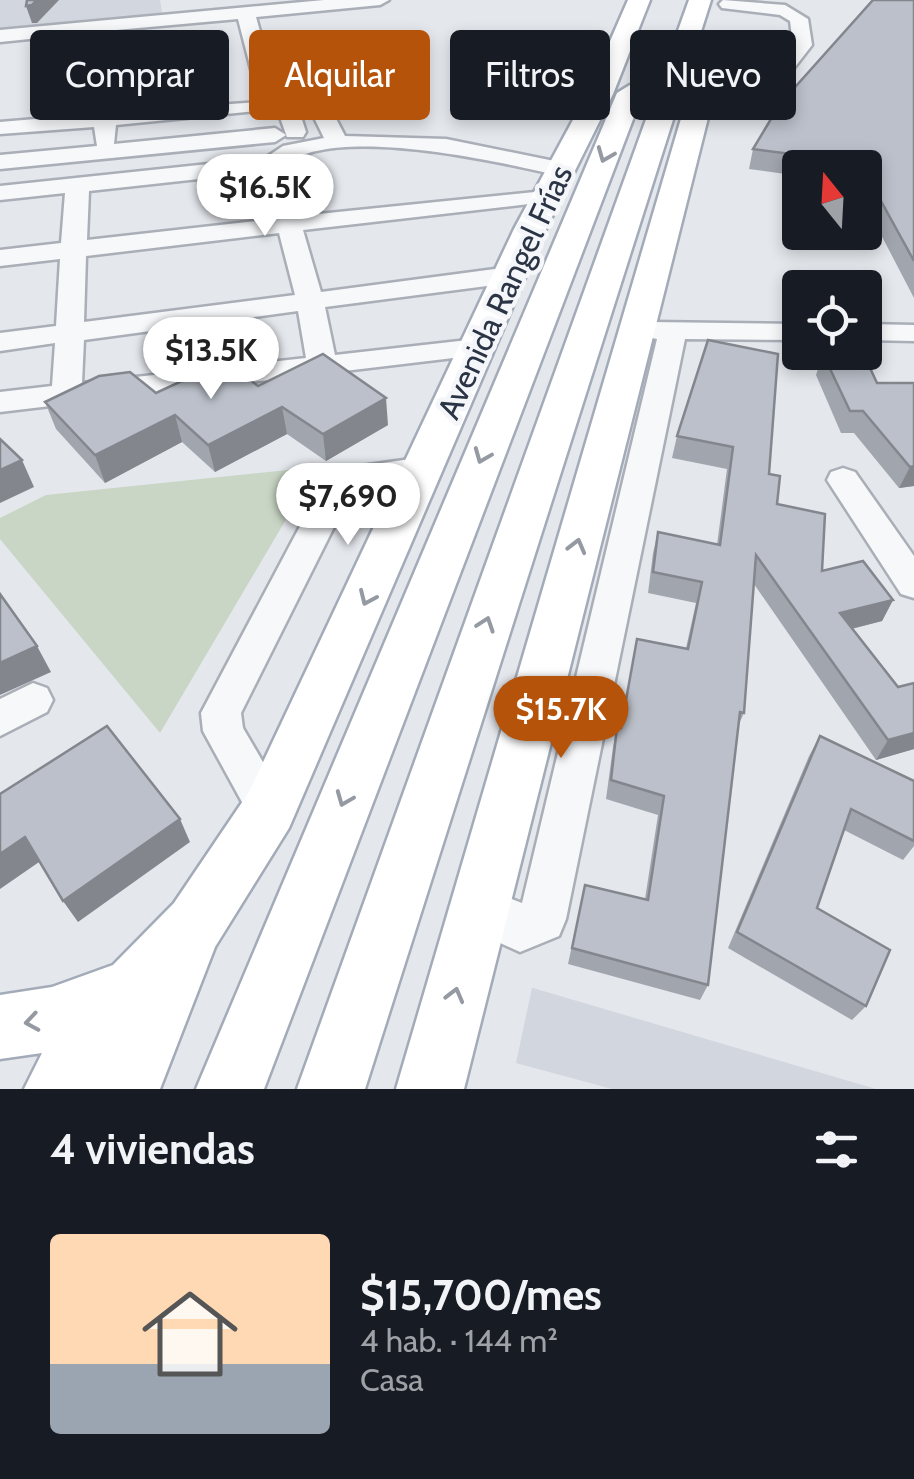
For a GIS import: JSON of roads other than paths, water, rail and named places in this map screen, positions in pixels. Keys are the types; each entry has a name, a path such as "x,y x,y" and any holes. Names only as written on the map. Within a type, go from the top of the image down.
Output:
{"main road":[{"name":"Avenida Rangel Frías","path":"58,1089 95,1030 195,924 269,810 546,197 600,94 639,0"},
{"path":"230,1089 380,708 668,0"},
{"path":"430,1089 478,908 655,330 668,213 719,1"},
{"path":"331,1089 548,444 719,1"},
{"path":"499,414 546,197"},
{"path":"548,444 668,213"},
{"path":"126,1089 195,924"},
{"path":"0,1027 52,1018 130,991"}],"street":[{"path":"172,0 174,22"},
{"path":"0,36 246,16 292,5 380,0"},
{"path":"719,1 785,10 799,19 803,45 796,54"},
{"path":"229,101 267,96 246,16"},
{"path":"300,148 284,89 311,87 338,142"},
{"path":"0,128 93,120"},
{"path":"68,392 74,249 90,183 105,150 105,120"},
{"path":"0,162 275,135"},
{"path":"0,193 272,164 282,154 300,148 392,140 445,143 546,197"},
{"path":"272,164 310,300 322,365"},
{"path":"0,258 546,197"},
{"path":"0,342 510,275"},
{"path":"655,330 782,332"},
{"path":"882,332 914,333"},
{"path":"0,402 477,348"},
{"path":"269,810 222,731 221,714 337,487 354,478 425,468"},
{"path":"843,480 914,584"}]}
